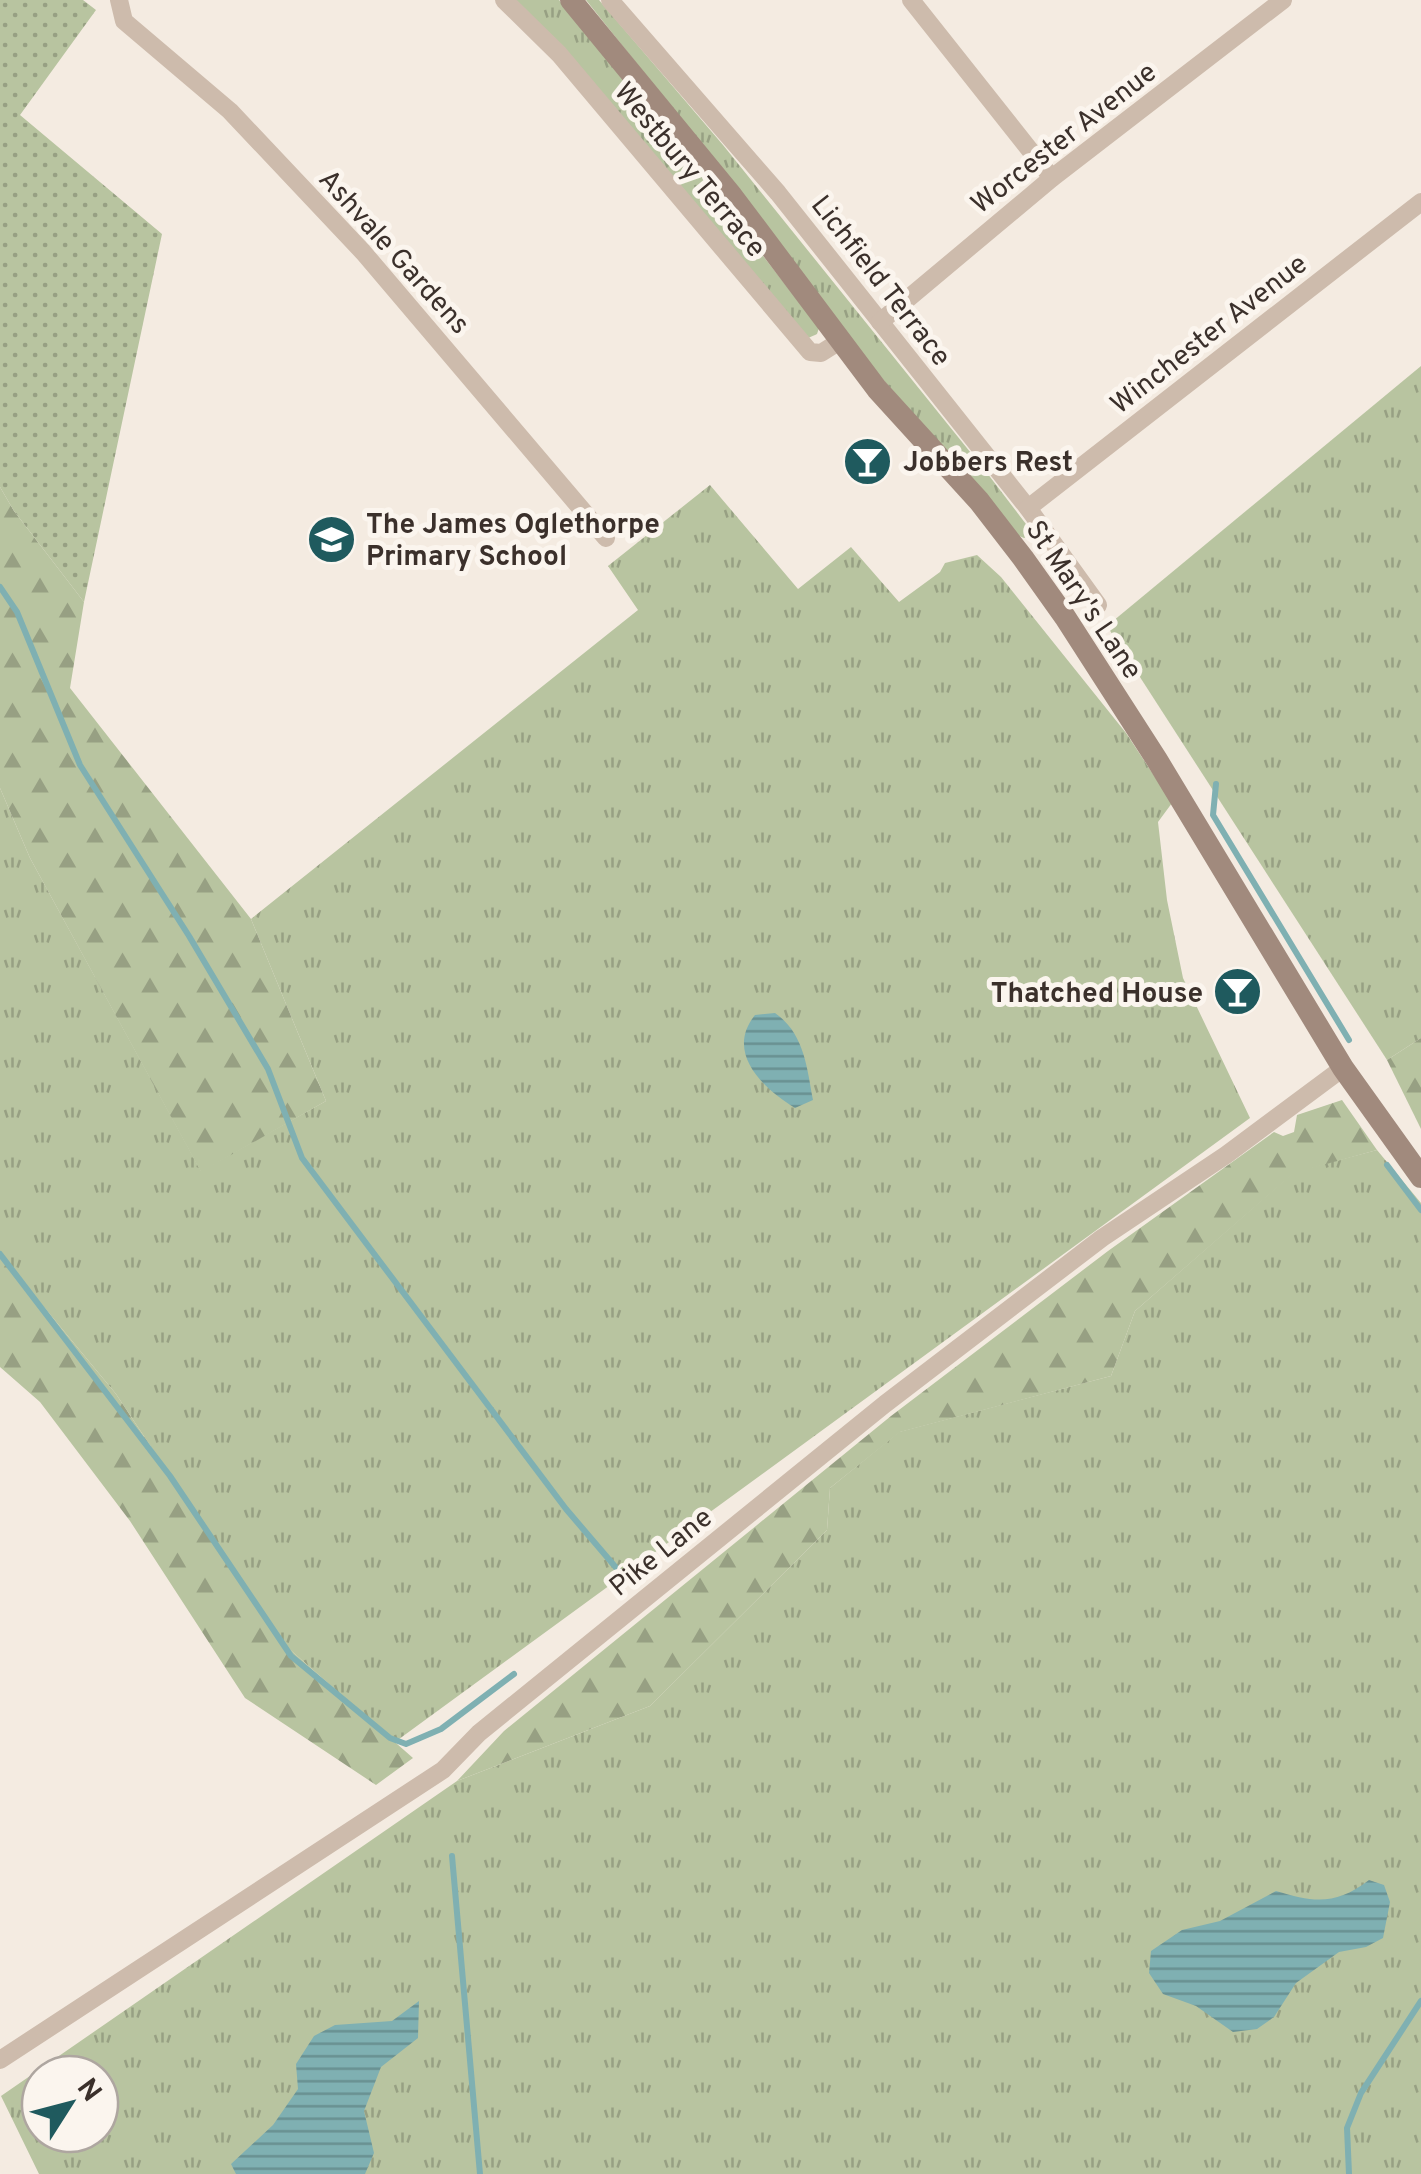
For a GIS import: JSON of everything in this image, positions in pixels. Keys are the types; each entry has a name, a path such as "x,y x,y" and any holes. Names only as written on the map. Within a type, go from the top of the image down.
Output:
{"main road":[{"name":"St Mary's Lane","path":"571,0 732,196 877,389 979,501 1023,558 1157,760 1344,1068 1421,1177"}],"street":[{"name":"Ashvale Gardens","path":"119,0 124,21 230,111 363,252 606,538"},
{"name":"Westbury Terrace","path":"504,0 558,54 810,352 821,353 840,341"},
{"name":"Lichfield Terrace","path":"610,0 778,192 1028,508 1098,605"},
{"path":"910,0 1052,178"},
{"name":"Worcester Avenue","path":"880,322 1052,178 1283,0"},
{"name":"Winchester Avenue","path":"1028,508 1421,202"},
{"path":"1023,558 1048,536"},
{"name":"Pike Lane","path":"0,2060 443,1770 480,1733 885,1404 1102,1238 1226,1155 1344,1068"}],"green space":[{"path":"0,0 83,0 96,10 20,115 162,234 84,602 0,487"},
{"path":"512,0 559,0 599,44 819,328 817,334 806,339"},
{"path":"586,0 599,0 723,145 987,473 1029,528 1030,536 1017,535 849,340 736,188"},
{"path":"1421,366 1421,1038 1387,1060 1107,626"},
{"path":"710,485 798,589 851,547 899,602 940,572 945,563 977,555 1001,577 1126,733 1172,803 1158,822 1167,900 1183,978 1250,1118 395,1742 279,1640 116,1394 0,1254 0,788 30,858 201,1171 326,1101 251,919 638,610 608,566"},
{"path":"0,487 84,602 70,688 251,919 326,1101 201,1172 30,858 0,788"},
{"path":"1421,1038 1421,1129 1387,1060"},
{"path":"1342,1100 1377,1150 1294,1173 1135,1311 1111,1376 900,1432 830,1488 827,1530 650,1706 457,1781 504,1731 891,1416 1108,1251 1274,1132 1283,1136 1294,1132 1297,1115"},
{"path":"1377,1150 1421,1203 1421,2174 39,2174 29,2154 120,2154 120,2054 62,2054 457,1781 650,1706 827,1530 830,1488 899,1432 1111,1376 1135,1311 1294,1172"},
{"path":"0,1254 116,1394 279,1640 413,1758 376,1785 245,1698 130,1521 40,1402 0,1367"},
{"path":"20,2083 20,2135 1,2096"}],"water":[{"path":"775,1013 792,1030 809,1075 813,1100 795,1108 760,1080 746,1055 744,1042 755,1015"},
{"path":"1369,1880 1384,1885 1390,1902 1383,1938 1366,1947 1339,1952 1296,1983 1274,2017 1257,2029 1233,2032 1196,2006 1163,1994 1149,1973 1151,1951 1182,1930 1220,1921 1276,1891 1302,1898 1335,1898"},
{"path":"419,2001 418,2038 381,2067 364,2111 374,2153 365,2174 236,2174 231,2164 273,2125 298,2089 296,2064 314,2036 335,2025 392,2021"}],"waterway":[{"path":"0,587 17,612 80,765 268,1069 302,1158 566,1509 624,1577"},
{"path":"1216,784 1213,815 1349,1040"},
{"path":"1387,1165 1421,1210"},
{"path":"0,1254 170,1476 291,1656 390,1738 406,1744 441,1729 514,1674"},
{"path":"452,1856 480,2174"},
{"path":"1349,2174 1347,2128 1361,2093 1421,2001"}],"place":[{"name":"Jobbers Rest","path":"868,461"},
{"name":"The James Oglethorpe Primary School","path":"331,539"},
{"name":"Thatched House","path":"1238,992"}]}
